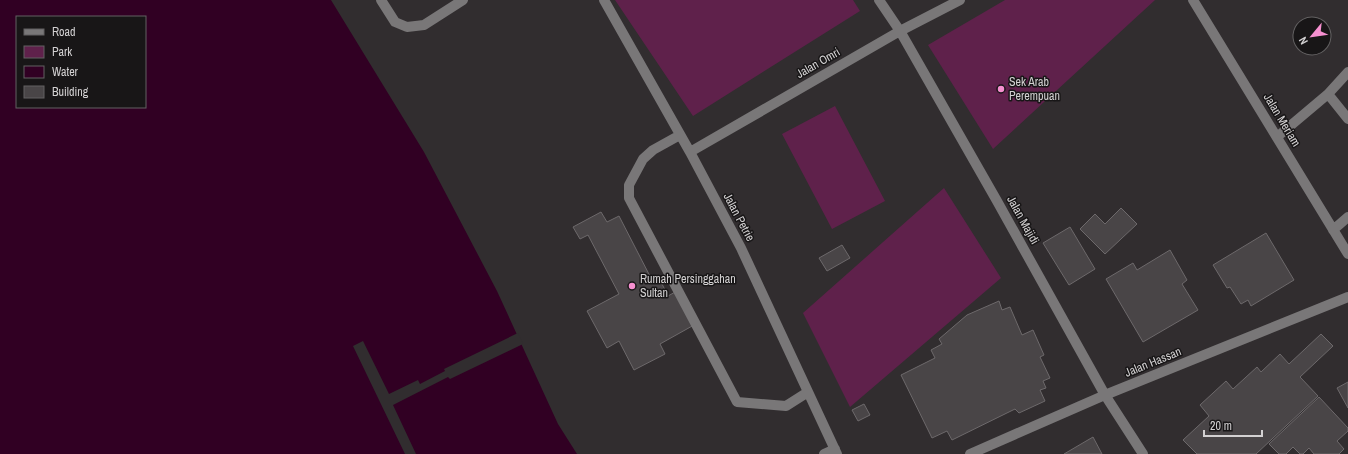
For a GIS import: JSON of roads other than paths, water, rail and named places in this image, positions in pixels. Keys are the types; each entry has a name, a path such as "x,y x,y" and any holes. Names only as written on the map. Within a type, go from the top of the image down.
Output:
{"street":[{"path":"381,0 395,22 407,27 424,25 463,0"},
{"name":"Jalan Petrie","path":"604,0 690,152 741,248 836,452"},
{"name":"Jalan Majidi","path":"879,0 900,31 1105,395 1143,454"},
{"name":"Jalan Omri","path":"690,152 900,31 960,0"},
{"name":"Jalan Meriam","path":"1193,0 1348,254"},
{"path":"1276,137 1328,94 1348,72"},
{"path":"1328,94 1348,119"},
{"path":"680,135 653,150 643,159 629,185 629,198 737,402 786,406 808,392"},
{"path":"1333,230 1348,217"},
{"name":"Jalan Hassan","path":"970,454 1105,395 1348,297"},
{"path":"824,454 836,452"}],"water":[{"path":"0,0 331,0 424,152 497,291 558,424 577,454 0,454"}],"place":[{"name":"Sek Arab Perempuan","path":"1001,89"},
{"name":"Rumah Persinggahan Sultan","path":"632,286"}]}
